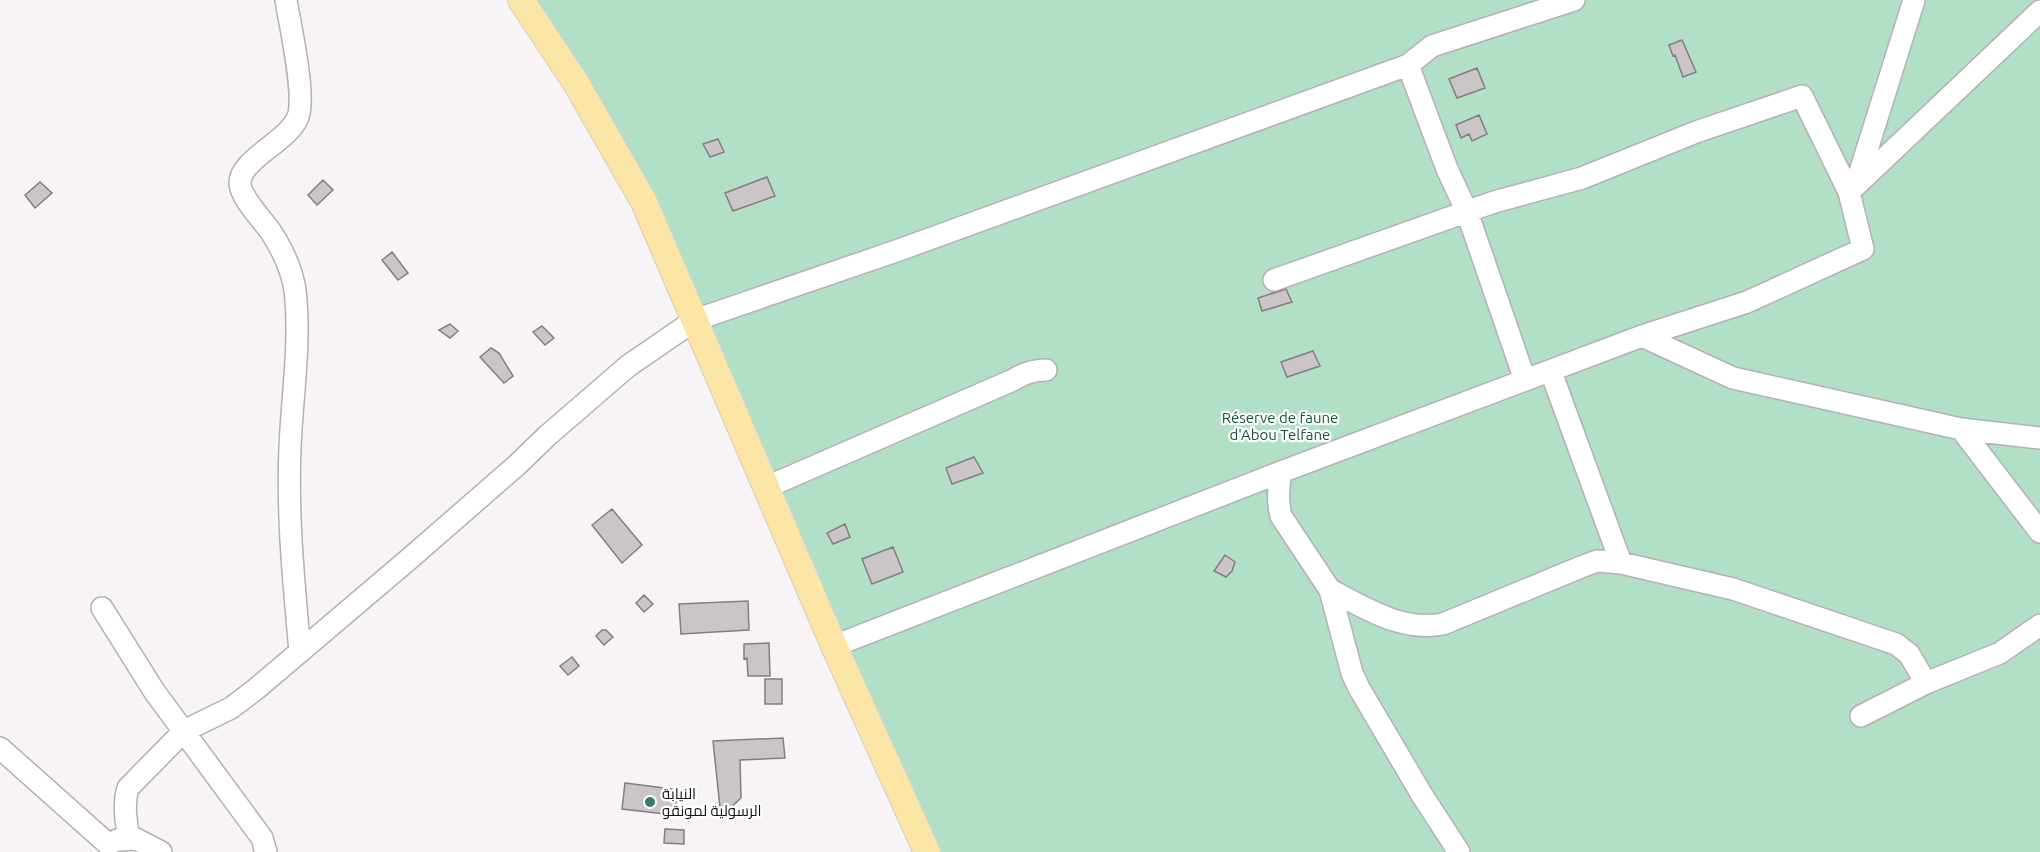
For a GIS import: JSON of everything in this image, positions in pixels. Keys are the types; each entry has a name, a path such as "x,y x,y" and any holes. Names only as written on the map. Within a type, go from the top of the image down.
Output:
{"main road":[{"path":"524,1 576,83 644,202 834,646 927,852"}],"street":[{"path":"286,0 299,85 298,116 289,132 244,170 240,179 240,191 272,234 284,256 294,288 298,327 290,447 289,522 300,652"},
{"path":"129,838 125,809 128,788 184,731 231,708 408,560 628,366 695,320 911,246 1408,65 1432,46 1574,0"},
{"path":"1849,192 1860,172 1914,0"},
{"path":"1849,192 2040,11"},
{"path":"1408,65 1447,169 1467,212 1525,380"},
{"path":"834,646 1525,380 1642,336 1747,302 1863,249 1849,192 1802,96 1696,132 1582,178 1467,212 1274,280"},
{"path":"1642,336 1733,378 1961,429 2040,438"},
{"path":"767,487 1025,373 1033,370 1046,370"},
{"path":"1551,372 1621,563"},
{"path":"1961,429 2040,532"},
{"path":"1281,472 1278,488 1281,516 1330,590 1359,688 1422,795 1459,852"},
{"path":"1330,590 1396,622 1432,626 1443,624 1589,564 1598,561 1621,563 1733,589 1896,644 1909,654 1926,683"},
{"path":"102,608 154,691 262,838 266,852"},
{"path":"1861,716 1926,683 2000,653 2040,626"},
{"path":"0,748 104,848 115,841 129,838 162,852"}],"green space":[{"name":"Réserve de faune d'Abou Telfane","path":"520,0 2040,0 2040,852 927,852 644,202"}],"building":[{"path":"1682,40 1696,72 1683,77 1669,45"},
{"path":"1477,68 1485,88 1457,98 1449,79"},
{"path":"1479,115 1487,134 1472,141 1469,134 1461,138 1456,125"},
{"path":"718,139 724,152 710,157 703,144"},
{"path":"767,177 775,196 733,211 725,193"},
{"path":"323,180 333,190 317,205 308,195"},
{"path":"40,182 52,193 35,208 25,195"},
{"path":"392,252 408,273 398,280 382,260"},
{"path":"1286,289 1292,302 1262,311 1258,298"},
{"path":"450,324 458,331 450,338 439,330"},
{"path":"542,326 554,338 545,345 533,332"},
{"path":"491,348 499,353 513,376 504,383 480,357"},
{"path":"1313,351 1320,366 1287,377 1281,362"},
{"path":"974,457 983,473 952,484 946,468"},
{"path":"612,509 642,545 622,563 592,525"},
{"path":"845,524 850,537 833,544 827,533"},
{"path":"893,547 903,572 872,584 862,559"},
{"path":"1225,555 1235,562 1232,571 1226,577 1214,571"},
{"path":"644,595 653,604 644,612 636,603"},
{"path":"748,601 749,630 681,634 679,604"},
{"path":"602,630 606,630 613,637 604,645 596,636"},
{"path":"769,643 770,676 748,676 747,658 744,659 744,644"},
{"path":"572,657 579,666 568,675 560,666"},
{"path":"765,679 782,679 782,704 765,704"},
{"path":"783,738 785,758 740,760 741,798 721,817 713,741"},
{"name":"النيابة الرسولية لمونقو","path":"625,783 672,789 671,796 677,797 674,815 622,809"},
{"path":"665,829 684,830 684,844 664,843"}],"place":[{"name":"النيابة الرسولية لمونقو","path":"650,802"}]}
